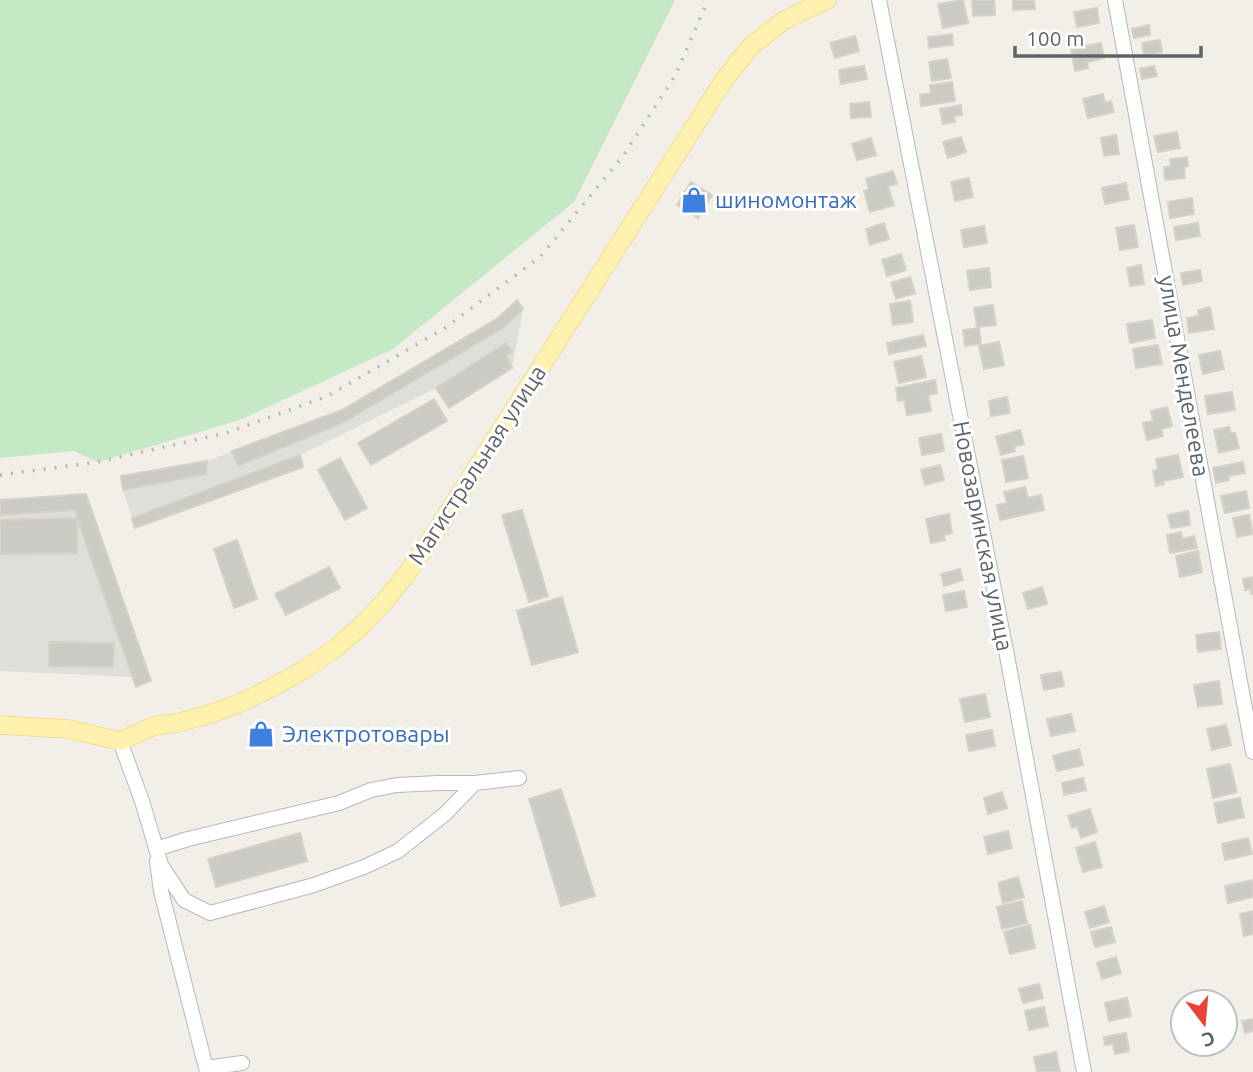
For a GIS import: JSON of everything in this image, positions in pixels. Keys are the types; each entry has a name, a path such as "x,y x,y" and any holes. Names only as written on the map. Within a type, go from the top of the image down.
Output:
{"main road":[{"name":"Магистральная улица","path":"120,741 154,726 186,720 238,704 275,686 336,648 385,601 433,536 724,80 751,46 783,20 827,0"},
{"path":"0,725 68,729 120,741"}],"street":[{"name":"Новозаринская улица","path":"878,0 1008,661 1084,1072"},
{"name":"улица Менделеева","path":"1115,0 1253,752"},
{"path":"120,741 162,865 184,900 210,913 314,885 398,851 445,814 475,783"},
{"path":"156,849 339,803 371,790 397,785 475,783 519,778"},
{"path":"156,849 160,891 207,1070 242,1063"}],"shaded area":[{"path":"517,300 523,309 512,368 449,408 436,388 300,455 303,467 135,528 121,476 207,461 342,410 498,318"},
{"path":"86,494 151,681 136,687 132,677 0,671 0,500"}],"green space":[{"path":"0,0 675,0 574,202 393,349 240,420 98,462 74,451 0,458"}],"building":[{"path":"963,0 968,23 943,28 938,4"},
{"path":"972,0 994,0 995,15 973,16"},
{"path":"1013,0 1034,0 1035,9 1013,10"},
{"path":"1097,8 1099,23 1077,27 1074,12"},
{"path":"1149,25 1150,35 1134,38 1132,29"},
{"path":"952,34 953,45 929,48 928,37"},
{"path":"855,36 859,51 835,58 830,43"},
{"path":"1160,40 1162,52 1144,55 1142,43"},
{"path":"1101,43 1104,58 1087,62 1088,68 1075,71 1071,49"},
{"path":"947,59 951,78 932,81 929,62"},
{"path":"864,66 867,79 841,84 839,70"},
{"path":"1154,66 1157,76 1142,79 1140,69"},
{"path":"952,82 955,101 921,106 920,95 931,93 930,85"},
{"path":"1103,94 1105,103 1111,101 1114,112 1088,118 1083,99"},
{"path":"869,102 871,117 851,118 850,104"},
{"path":"961,105 962,115 954,116 955,122 943,124 940,109"},
{"path":"1177,132 1180,148 1158,152 1154,136"},
{"path":"1116,135 1119,154 1104,156 1101,138"},
{"path":"961,137 966,152 948,158 943,142"},
{"path":"871,138 876,155 857,160 852,144"},
{"path":"1187,157 1185,178 1165,180 1164,167 1171,166 1170,159"},
{"path":"893,171 897,184 888,186 894,205 870,212 864,191 869,189 866,179"},
{"path":"969,178 973,197 955,201 951,182"},
{"name":"шиномонтаж","path":"691,182 712,195 698,218 677,205"},
{"path":"1126,183 1129,199 1105,204 1102,188"},
{"path":"1192,198 1194,214 1170,218 1168,202"},
{"path":"884,223 889,239 870,245 866,229"},
{"path":"1198,223 1200,236 1176,240 1174,227"},
{"path":"1134,225 1138,247 1120,250 1116,228"},
{"path":"984,226 987,243 964,247 961,230"},
{"path":"901,254 906,270 887,276 882,260"},
{"path":"1141,265 1144,284 1130,286 1127,268"},
{"path":"989,268 991,287 970,290 967,271"},
{"path":"1200,270 1202,281 1183,285 1181,273"},
{"path":"910,277 915,293 896,299 891,283"},
{"path":"517,300 523,309 503,328 344,422 238,466 232,451 342,410 498,318"},
{"path":"910,301 913,322 893,325 890,304"},
{"path":"993,305 996,325 977,327 974,308"},
{"path":"1210,307 1214,329 1189,333 1187,318 1199,316 1198,310"},
{"path":"1152,320 1155,338 1130,343 1127,324"},
{"path":"979,328 981,344 965,346 963,330"},
{"path":"923,335 926,346 889,354 887,343"},
{"path":"999,342 1004,365 984,369 979,346"},
{"path":"506,343 512,352 506,356 512,368 449,408 436,388"},
{"path":"1158,345 1162,364 1136,368 1133,349"},
{"path":"1220,351 1224,369 1203,374 1199,355"},
{"path":"921,356 926,377 899,383 894,362"},
{"path":"935,380 937,393 928,395 931,411 907,415 904,400 898,401 896,388"},
{"path":"1232,392 1235,410 1208,414 1205,396"},
{"path":"1007,397 1010,413 991,416 989,401"},
{"path":"434,399 447,421 371,465 358,443"},
{"path":"1167,407 1172,426 1161,429 1163,436 1147,440 1143,423 1153,421 1151,411"},
{"path":"1229,427 1231,434 1235,433 1239,448 1219,453 1214,430"},
{"path":"1020,430 1024,444 1014,447 1015,451 1001,455 996,437"},
{"path":"941,434 944,451 922,455 919,438"},
{"path":"300,455 303,467 135,528 132,518"},
{"path":"1178,455 1183,477 1163,481 1164,484 1156,486 1153,471 1158,470 1156,459"},
{"path":"1023,456 1028,478 1006,482 1002,460"},
{"path":"340,458 367,508 345,520 318,470"},
{"path":"207,461 206,474 123,490 121,476"},
{"path":"1243,462 1245,473 1228,476 1229,480 1216,483 1213,468"},
{"path":"940,465 944,480 925,485 921,470"},
{"path":"1025,487 1028,498 1041,495 1044,510 1000,520 997,505 1007,503 1004,492"},
{"path":"1246,491 1249,508 1225,513 1221,496"},
{"path":"86,494 151,681 136,687 76,510 0,515 0,500"},
{"path":"522,510 548,596 529,602 502,515"},
{"path":"1188,511 1190,525 1171,528 1168,515"},
{"path":"949,514 952,533 944,535 945,540 931,543 926,519"},
{"path":"1249,515 1253,534 1237,537 1233,518"},
{"path":"77,518 77,553 0,554 0,520"},
{"path":"1181,532 1182,539 1194,536 1197,548 1170,553 1167,535"},
{"path":"237,540 257,599 234,608 214,549"},
{"path":"1198,551 1202,572 1180,577 1176,556"},
{"path":"329,567 340,588 286,615 275,594"},
{"path":"960,569 963,580 944,586 941,574"},
{"path":"1253,577 1251,594 1250,589 1245,590 1243,579"},
{"path":"1042,587 1047,604 1028,609 1023,593"},
{"path":"964,591 967,607 946,611 943,595"},
{"path":"562,597 578,652 532,665 517,611"},
{"path":"1219,632 1221,649 1198,652 1196,635"},
{"path":"49,642 114,643 113,667 49,666"},
{"path":"1061,672 1064,686 1044,690 1041,675"},
{"path":"1219,681 1222,704 1198,707 1194,685"},
{"path":"985,694 990,717 965,722 960,699"},
{"path":"1071,714 1075,731 1051,736 1047,719"},
{"path":"1226,725 1231,745 1212,750 1207,729"},
{"path":"992,730 995,746 969,751 966,735"},
{"path":"1079,749 1083,765 1057,771 1053,756"},
{"path":"1230,764 1237,792 1213,798 1207,769"},
{"path":"1083,778 1086,790 1064,795 1062,783"},
{"path":"561,789 595,896 561,906 529,799"},
{"path":"1002,792 1007,808 988,814 984,798"},
{"path":"1240,798 1244,817 1218,823 1214,803"},
{"path":"1090,809 1097,832 1081,838 1077,826 1072,828 1068,816"},
{"path":"1008,831 1012,848 988,854 984,837"},
{"path":"300,833 307,861 216,887 208,859"},
{"path":"1248,838 1252,854 1225,860 1222,844"},
{"path":"1095,842 1102,867 1083,872 1076,848"},
{"path":"1018,877 1024,897 1003,903 998,883"},
{"path":"1253,880 1253,897 1228,903 1225,886"},
{"path":"1022,901 1027,923 1002,929 997,907"},
{"path":"1104,906 1109,922 1090,928 1085,912"},
{"path":"1253,911 1253,934 1244,936 1240,914"},
{"path":"1030,925 1035,948 1010,954 1004,932"},
{"path":"1111,927 1115,942 1095,947 1091,932"},
{"path":"1116,957 1121,973 1102,979 1097,963"},
{"path":"1039,984 1043,998 1023,1003 1019,989"},
{"path":"1127,998 1131,1016 1109,1021 1105,1003"},
{"path":"1044,1007 1048,1026 1029,1030 1025,1011"},
{"path":"1253,1019 1253,1031 1245,1033 1242,1021"},
{"path":"1126,1033 1129,1051 1115,1054 1113,1044 1105,1045 1104,1037"},
{"path":"1056,1052 1060,1072 1037,1072 1034,1057"}],"railway":[{"path":"0,475 98,462 226,433 328,396 445,328 540,257 623,156 675,76 708,0"}],"place":[{"name":"шиномонтаж","path":"694,200"},
{"name":"Электротовары","path":"261,734"}]}
